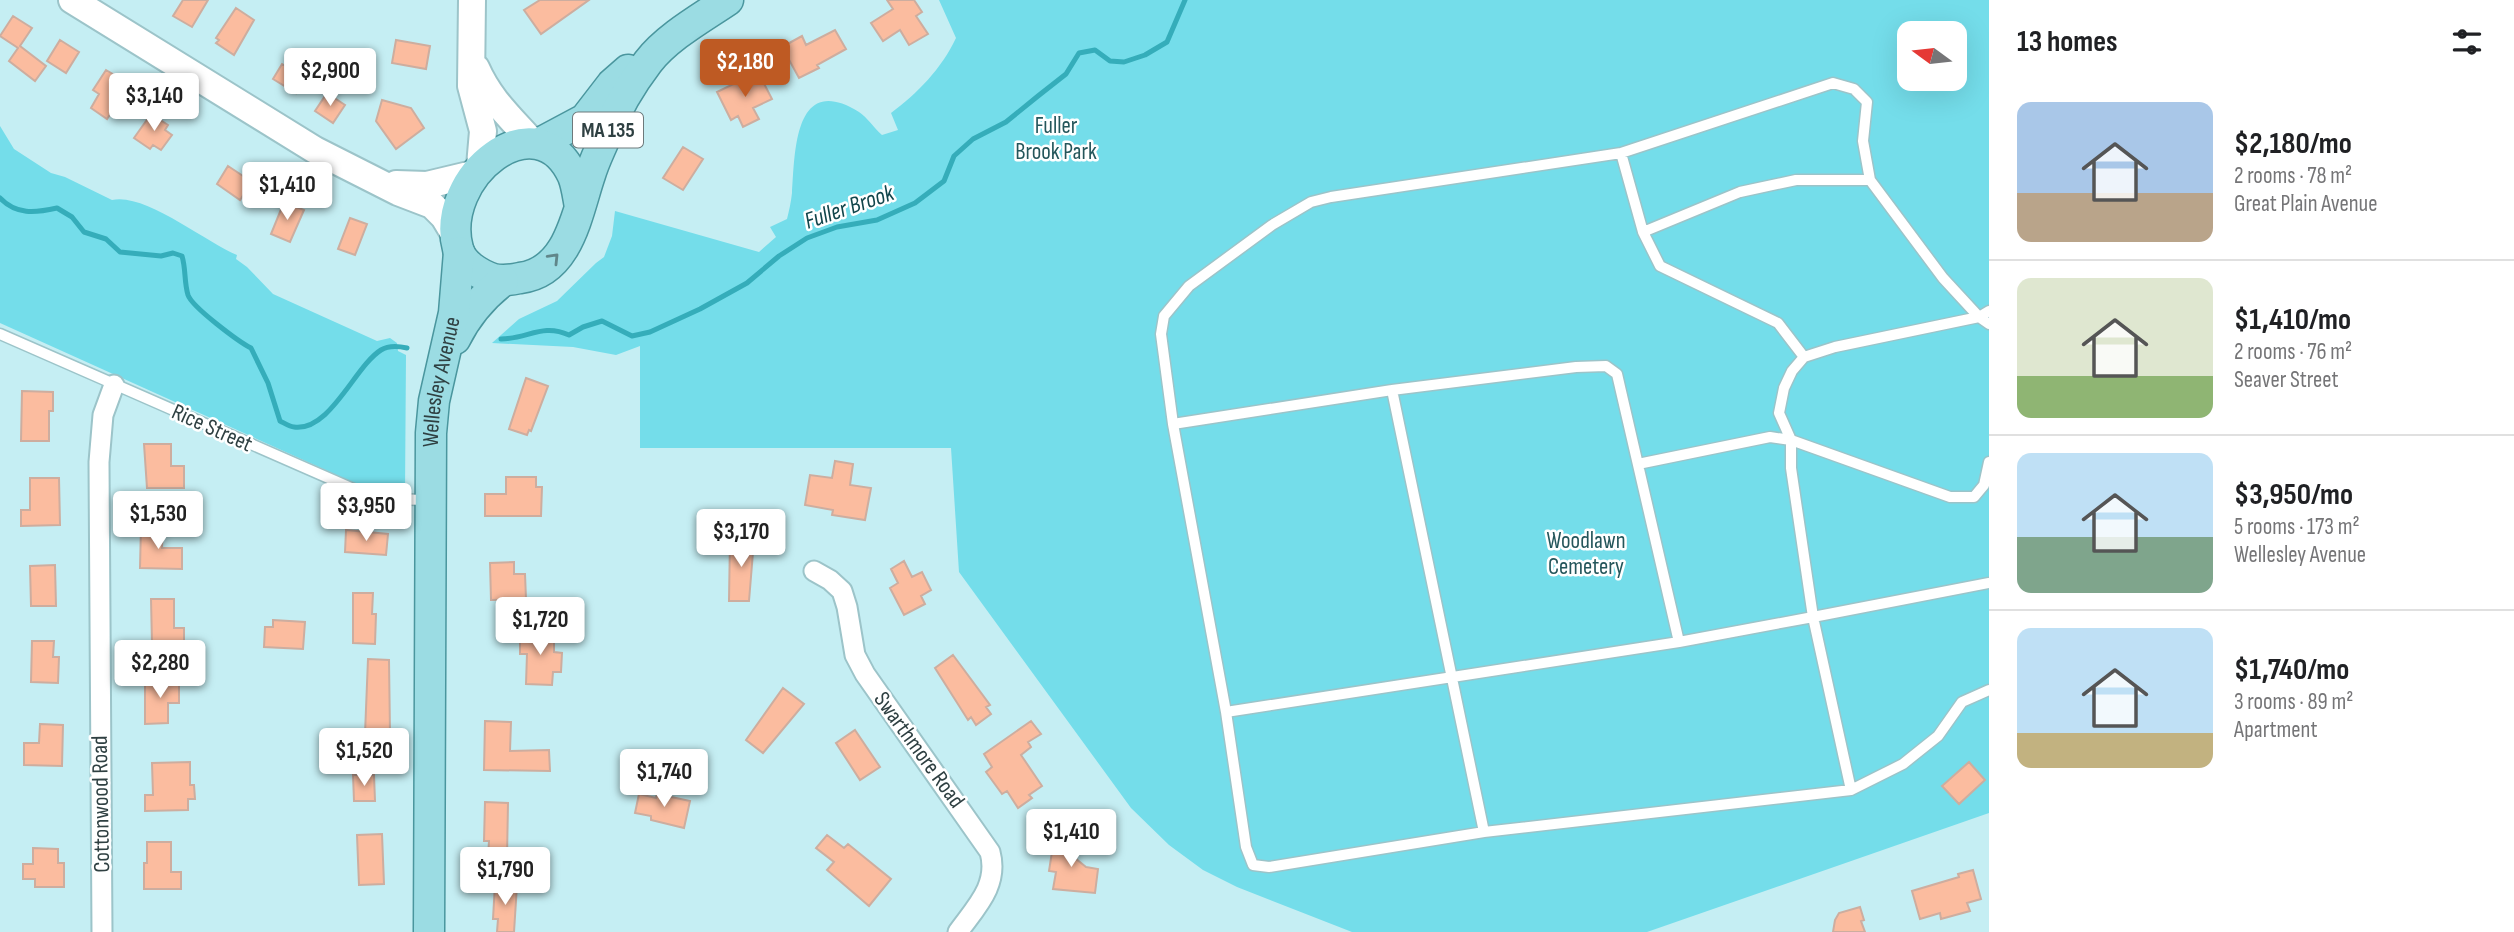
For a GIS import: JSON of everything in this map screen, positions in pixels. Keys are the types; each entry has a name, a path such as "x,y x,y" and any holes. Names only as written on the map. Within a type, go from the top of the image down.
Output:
{"main road":[{"name":"MA 135","path":"445,357 469,313 483,297 503,281 527,277 548,266 562,250 609,128 629,90 650,59 679,34 728,0"},
{"name":"MA 135","path":"457,244 455,222 460,202 477,170 518,144 537,144 585,119 612,84 630,68 650,59"},
{"path":"537,144 551,149 569,169 575,181 580,207"},
{"path":"457,244 470,266 503,281"},
{"name":"Wellesley Avenue","path":"429,932 432,420 454,313 457,244"}],"street":[{"path":"380,182 426,185 477,170 483,131 471,86 472,0"},
{"path":"79,2 315,150 432,205 444,217 457,244"},
{"path":"470,54 499,108 537,144"},
{"name":"Cottonwood Road","path":"102,932 99,462 103,415 114,385"},
{"name":"Swarthmore Road","path":"814,571 842,591 855,655 865,674 990,852 993,869 990,886 958,932"}],"lane":[{"path":"1989,324 1942,278 1870,180 1863,141 1867,103 1854,89 1833,83 1620,153 1311,202 1189,286 1164,316 1161,334 1173,424 1226,712 1246,847 1253,865 1269,867 1484,832 1851,790 1902,764 1938,736 1962,702 1989,690"},
{"path":"1620,153 1643,232 1660,266 1778,323 1804,357"},
{"path":"1643,232 1740,192 1796,180 1870,180"},
{"path":"1851,790 1813,617 1791,468 1791,440 1779,413 1784,388 1792,371 1804,357 1835,346 1979,317 1989,311"},
{"name":"Rice Street","path":"0,334 365,494 398,500 430,500"},
{"path":"1173,424 1392,390 1576,367 1606,366 1617,374 1679,642"},
{"path":"1392,390 1484,832"},
{"path":"1638,464 1770,437 1791,440 1950,497 1974,497 1984,485 1989,464"},
{"path":"1226,712 1679,642 1989,583"}],"green space":[{"name":"Woodlawn Cemetery","path":"939,0 1989,0 1989,813 1647,932 1352,932 1237,887 1203,870 1169,845 1131,808 959,572 951,448 640,448 640,346 616,355 573,347 492,343 519,319 557,301 604,257 612,236 615,211 759,252 776,237 770,227 787,219 792,196 797,139 802,122 810,109 822,102 838,102 862,114 882,135 898,130 891,113 928,80 944,60 956,38"},
{"path":"0,126 14,149 51,173 112,200 141,203 157,210 237,255 236,259 273,294 377,341 390,338 397,343 398,351 406,355 405,492 381,491 361,486 0,323"}],"building":[{"path":"183,0 208,0 192,27 173,16"},
{"path":"540,0 589,0 541,34 524,10"},
{"path":"887,0 914,0 922,12 916,16 928,34 909,45 900,30 883,41 871,23 893,9"},
{"path":"236,8 254,20 234,55 216,43 219,40 216,38"},
{"path":"13,16 32,28 20,46 46,66 35,81 9,61 18,48 0,36"},
{"path":"835,30 846,49 799,78 782,47 802,36 806,45"},
{"path":"60,40 79,52 66,73 47,61"},
{"path":"396,40 430,46 426,69 392,63"},
{"path":"282,64 305,77 296,93 273,79"},
{"path":"106,70 130,84 107,119 91,108 99,94 93,90"},
{"path":"758,72 772,99 753,108 759,119 743,127 738,116 731,120 717,92"},
{"path":"327,93 345,105 333,123 315,111"},
{"path":"382,100 411,108 424,128 396,149 376,121"},
{"path":"151,114 168,125 165,130 172,135 161,150 153,145 150,149 134,138"},
{"path":"683,147 703,159 683,190 663,178"},
{"path":"228,166 252,182 240,200 217,184"},
{"path":"284,202 304,210 290,242 271,234"},
{"path":"350,218 367,224 355,255 338,249"},
{"path":"526,378 548,386 531,431 529,430 527,435 509,429"},
{"path":"22,391 53,392 53,411 49,411 49,441 21,441"},
{"path":"144,444 171,444 171,466 184,466 184,488 147,488"},
{"path":"835,461 853,464 850,485 871,488 865,520 832,515 833,510 805,505 810,475 832,478"},
{"path":"506,477 536,477 536,487 542,487 541,516 485,516 485,494 506,494"},
{"path":"30,478 59,478 60,525 21,526 21,510 30,510"},
{"path":"141,526 163,526 162,548 182,548 182,569 140,568"},
{"path":"346,530 388,534 386,555 345,552"},
{"path":"730,539 754,540 749,601 729,601"},
{"path":"904,561 912,577 922,572 931,590 921,596 925,604 904,615 890,588 898,583 891,569"},
{"path":"514,562 514,574 525,574 526,599 491,600 490,563"},
{"path":"55,565 56,606 31,606 30,566"},
{"path":"353,593 373,593 372,614 376,614 375,644 353,643"},
{"path":"151,599 174,599 174,628 184,628 184,643 152,644"},
{"path":"273,620 305,622 303,649 264,647 265,627 273,627"},
{"path":"520,632 554,633 554,652 562,653 561,672 553,672 552,685 526,684 527,654 520,654"},
{"path":"32,641 54,641 53,657 59,657 58,683 31,682"},
{"path":"953,655 990,705 986,707 991,714 976,725 971,717 968,720 935,668"},
{"path":"368,659 389,660 390,734 365,734"},
{"path":"145,681 179,681 179,703 168,703 168,723 145,724"},
{"path":"783,688 804,704 763,753 746,740"},
{"path":"485,721 511,722 510,751 549,750 550,771 484,770"},
{"path":"1031,721 1041,734 1028,742 1031,747 1021,755 1042,786 1029,795 1032,798 1018,808 1007,791 1002,794 986,772 992,767 984,754"},
{"path":"40,724 63,725 62,766 24,765 24,743 39,743"},
{"path":"855,730 880,767 860,780 836,743"},
{"path":"190,762 190,785 194,785 195,799 188,799 188,810 145,811 145,795 153,795 152,763"},
{"path":"1969,762 1985,780 1959,804 1942,786"},
{"path":"353,775 374,775 375,801 354,801"},
{"path":"639,794 656,798 657,794 690,801 684,828 635,813"},
{"path":"485,802 508,803 507,857 488,856 489,841 484,841"},
{"path":"382,834 384,884 359,885 357,835"},
{"path":"827,835 844,848 848,844 891,879 869,906 827,870 834,862 816,848"},
{"path":"1054,839 1077,842 1075,858 1086,867 1098,869 1095,893 1053,889 1056,872 1049,871"},
{"path":"147,842 171,842 171,872 181,872 181,889 144,889"},
{"path":"33,848 58,849 58,863 64,863 64,887 35,887 35,879 23,879 23,864 33,864"},
{"path":"1973,870 1981,899 1967,903 1970,911 1941,919 1940,913 1920,919 1912,891"},
{"path":"495,884 517,885 514,932 497,932 498,919 493,919"},
{"path":"1860,907 1865,932 1833,932 1839,913"}],"waterway":[{"name":"Fuller Brook","path":"501,339 543,331 569,335 602,321 632,336 650,332 747,283 779,256 807,238 837,227 877,220 915,203 944,181 954,156 973,139 1006,122 1066,74 1079,53 1095,50 1110,61 1124,62 1145,55 1167,42 1185,0"},
{"name":"Fuller Brook","path":"0,198 19,210 41,211 57,208 72,217 84,232 106,239 120,252 161,256 173,253 182,256 191,300 216,324 251,348 268,383 280,421 291,426 307,426 319,419 381,350 394,346 407,348"}],"park label":[{"name":"Fuller Brook Park","path":"1056,139"}]}
